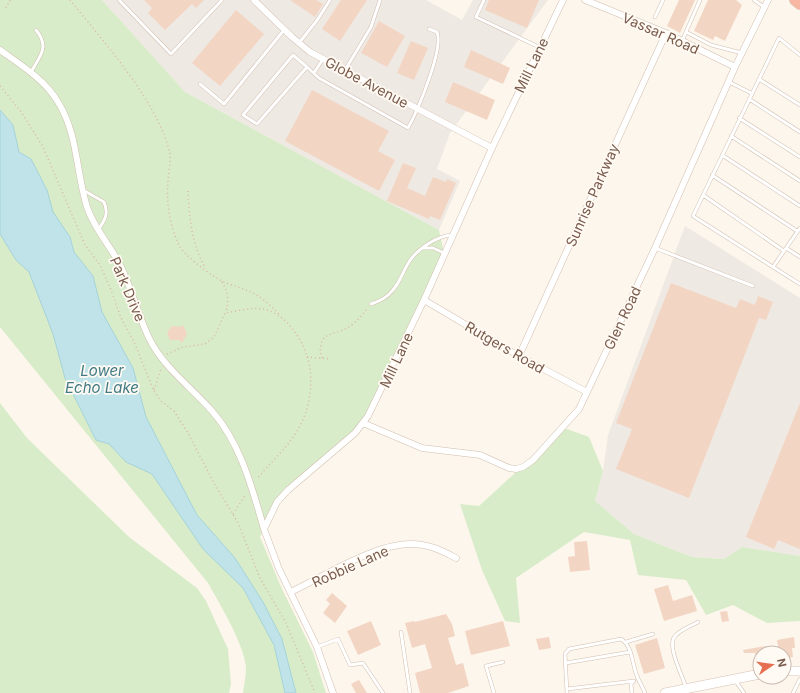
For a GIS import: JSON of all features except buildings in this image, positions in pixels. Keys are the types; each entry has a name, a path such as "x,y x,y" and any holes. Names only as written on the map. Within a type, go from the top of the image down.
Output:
{"highway":[{"path":"795,0 800,4"}],"main road":[{"path":"665,693 677,692 752,676"}],"street":[{"name":"Globe Avenue","path":"254,0 284,30 310,52 492,148"},
{"name":"Mill Lane","path":"264,529 277,502 288,490 355,433 363,423 376,401 424,300 452,235 539,47 563,0"},
{"name":"Vassar Road","path":"585,0 666,33 735,67"},
{"name":"Glen Road","path":"363,423 422,448 480,455 509,468 524,468 533,460 579,409 655,248 728,82 768,0"},
{"name":"Sunrise Parkway","path":"519,356 666,33"},
{"name":"Park Drive","path":"0,50 31,72 49,89 64,111 74,138 83,190 92,220 121,266 149,337 164,360 222,423 236,448 251,486 264,529"},
{"name":"Rutgers Road","path":"424,300 519,356 587,392"},
{"path":"264,529 279,569 317,647 333,693"},
{"name":"Robbie Lane","path":"291,592 371,553 398,546 410,544 424,545 438,549 456,558"}],"lane":[{"path":"119,0 171,54 222,0"},
{"path":"299,43 318,19 330,0"},
{"path":"345,70 371,28 380,0"},
{"path":"484,0 476,17 539,47"},
{"path":"655,17 663,0"},
{"path":"682,41 700,0"},
{"path":"754,0 765,7"},
{"path":"307,67 257,124 243,115 293,55 307,67 314,73 319,78 408,128 418,109 437,52 439,37 437,32 429,29"},
{"path":"31,72 44,46 43,40 36,30"},
{"path":"200,84 224,104 284,30"},
{"path":"686,32 711,45 742,53"},
{"path":"800,55 779,38 751,93 693,216 800,284"},
{"path":"314,73 323,59"},
{"path":"759,78 800,105"},
{"path":"728,82 751,93"},
{"path":"749,98 800,132"},
{"path":"739,118 800,157"},
{"path":"731,136 800,181"},
{"path":"722,155 800,206"},
{"path":"712,175 797,232"},
{"path":"83,190 104,202 107,209 106,218 98,230"},
{"path":"703,195 785,249 800,257"},
{"path":"773,267 800,228"},
{"path":"372,304 385,298 394,290 409,261 423,249 444,236 452,235"},
{"path":"423,249 433,248 444,253"},
{"path":"655,248 753,286"},
{"path":"686,689 672,650 673,639 676,634 698,622"},
{"path":"401,632 405,650 404,662 410,693"},
{"path":"626,642 653,634"},
{"path":"317,647 338,639 350,665 363,663 383,693"},
{"path":"634,681 567,691 565,654 569,649 621,639 626,642 637,676 645,693"},
{"path":"566,664 630,652"},
{"path":"494,693 486,666 504,662"},
{"path":"632,693 631,684 637,676"},
{"path":"793,693 800,679"},
{"path":"736,680 744,693"}],"path":[{"path":"6,8 10,0"},
{"path":"70,0 135,83 148,103 164,134 170,156 167,183 168,206 172,225 180,248 220,280 253,293 269,304 300,341 307,357 310,377 305,414 290,442 251,486 233,514"},
{"path":"0,86 22,113 43,147 85,245 100,265 121,318 137,349 154,391 161,401 174,411 233,514 260,578 286,623 315,693"},
{"path":"188,191 192,227 198,251 206,269"},
{"path":"154,391 164,360 168,353 183,347 205,344 214,337 228,305 227,295 220,280"},
{"path":"322,358 320,351 322,340 332,332 346,329 352,325 372,304"},
{"path":"225,313 261,309 280,316"},
{"path":"307,357 331,359"}],"shaded area":[{"path":"102,0 426,0 462,20 473,0 548,0 450,133 437,169 460,181 439,230 185,92"},
{"path":"685,226 800,298 800,556 742,547 724,559 692,557 634,534 595,501 603,471 608,435"}],"green space":[{"path":"0,0 102,0 185,92 439,230 444,253 376,401 355,433 288,490 270,515 260,537 282,589 313,652 326,693 243,693 246,668 241,647 231,624 208,583 0,327"},
{"path":"0,403 27,438 129,537 197,588 206,601 228,649 231,684 229,693 0,693"},
{"path":"564,428 589,437 603,471 595,501 634,534 692,557 724,559 742,547 800,556 800,621 767,623 733,605 706,615 686,580 638,575 630,540 584,532 516,578 520,623 505,621 482,570 460,504 479,506"}],"water":[{"name":"Lower Echo Lake","path":"0,110 13,125 19,152 31,159 47,190 53,212 70,237 74,252 93,276 102,312 133,368 146,417 197,515 235,558 263,602 282,639 296,693 285,693 274,645 243,588 203,549 152,474 126,462 109,444 96,440 65,378 53,334 29,272 16,260 0,234"}]}
